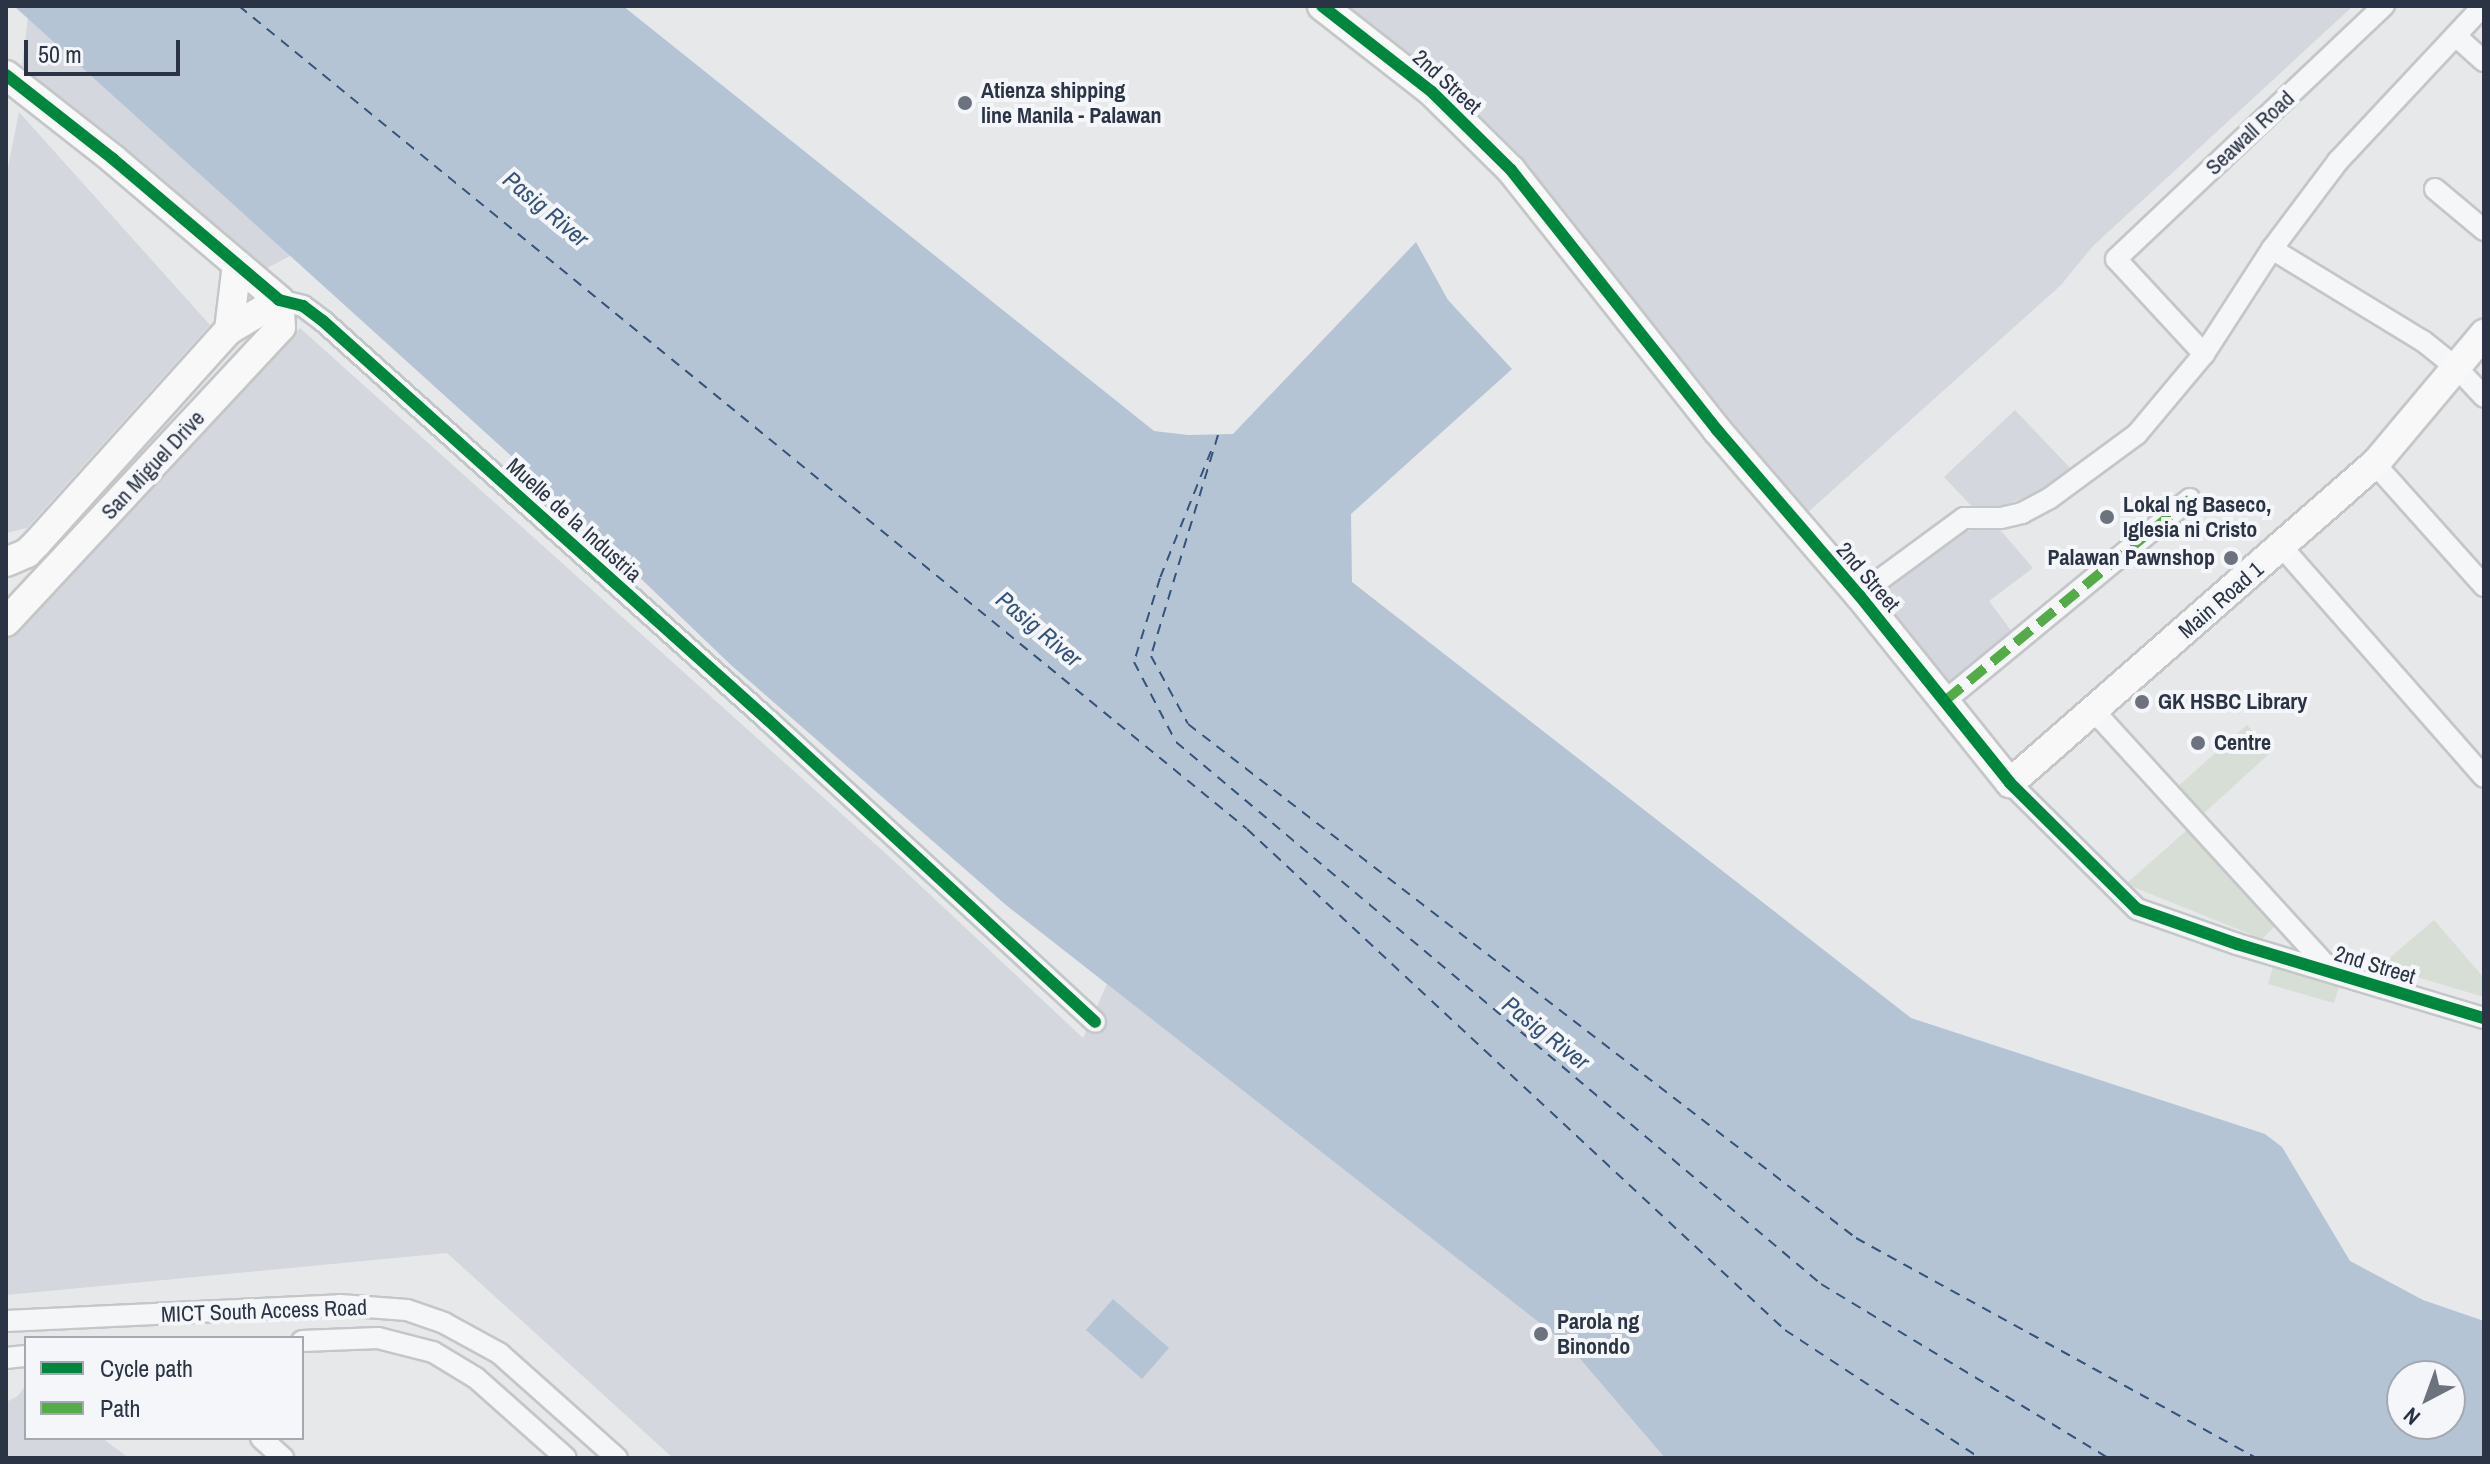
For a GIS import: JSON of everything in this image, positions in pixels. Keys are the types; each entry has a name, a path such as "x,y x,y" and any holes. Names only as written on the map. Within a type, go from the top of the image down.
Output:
{"street":[{"name":"2nd Street","path":"1322,6 1432,92 1511,170 1717,430 1859,595 2010,783 2137,909 2237,944 2484,1018"},
{"name":"Seawall Road","path":"2204,354 2116,259 2384,6"},
{"path":"1859,595 1964,518 2001,518 2022,513 2050,498 2137,434 2204,354 2272,249 2338,161 2483,6"},
{"path":"2457,37 2484,61"},
{"name":"Muelle de la Industria","path":"6,75 279,300 303,306 335,332 779,730 1095,1022"},
{"path":"2435,189 2484,230"},
{"path":"2272,249 2423,341 2458,369 2484,397"},
{"path":"229,330 237,264"},
{"name":"San Miguel Drive","path":"6,562 27,553 229,330 279,300 281,327 6,622"},
{"name":"Main Road 1","path":"2010,783 2375,464 2458,369 2484,334"},
{"path":"134,436 159,458"},
{"path":"2375,464 2484,586"},
{"path":"1946,700 2190,499"},
{"path":"2282,547 2484,777"},
{"path":"2094,711 2333,973"},
{"path":"340,1305 341,1339"},
{"name":"MICT South Access Road","path":"6,1321 340,1305 407,1310 444,1323 499,1353 617,1458"},
{"name":"MICT South Access Road","path":"304,1341 378,1338 433,1352 476,1378 566,1458"},
{"path":"263,1440 283,1458"}],"shaded area":[{"path":"1338,6 2353,6 2093,246 2061,285 1806,514 1502,149"},
{"path":"28,17 292,255 263,270 22,66"},
{"path":"19,112 210,325 27,528 6,533 6,178"},
{"path":"300,328 893,860 1083,1038 1107,984 1569,1346 1665,1458 673,1458 447,1253 6,1295 6,636"},
{"path":"2015,410 2073,471 2052,488 1979,514 1944,477"},
{"path":"1996,525 2033,568 1989,601 2015,636 1947,693 1872,591 1954,534"},
{"path":"2247,725 2271,752 2202,815 2177,787"},
{"path":"2187,830 2278,923 2262,939 2126,884"},
{"path":"2434,920 2484,978 2484,997 2380,966"},
{"path":"2277,953 2343,973 2334,1003 2268,984"},
{"path":"24,1388 24,1440 105,1440 129,1458 6,1458 6,1402 18,1396"}],"water":[{"name":"Pasig River","path":"14,6 623,6 1154,431 1188,435 1233,434 1416,242 1448,300 1512,369 1351,514 1352,582 1911,1018 2265,1134 2282,1147 2350,1261 2423,1300 2484,1321 2484,1458 1665,1458 1569,1346 1006,905 731,665 539,481"},
{"path":"1113,1299 1169,1348 1142,1379 1086,1330"}],"ferry route":[{"path":"239,6 1247,829 1785,1330 1980,1458"},
{"path":"1218,435 1151,656 1188,724 1856,1238 2256,1458"},
{"path":"1211,451 1160,578 1134,662 1176,742 1821,1284 2108,1458"}],"marked path":[{"path":"1946,700 2190,499"}],"cycle path":[{"path":"1322,6 1432,92 1511,170 1717,430 1859,595 2010,783 2137,909 2237,944 2484,1018"},
{"path":"6,75 113,159 279,300 303,306 323,321 768,720 1095,1022"}],"place":[{"name":"Atienza shipping line Manila - Palawan","path":"965,103"},
{"name":"Lokal ng Baseco, Iglesia ni Cristo","path":"2107,517"},
{"name":"Palawan Pawnshop","path":"2231,558"},
{"name":"GK HSBC Library","path":"2142,702"},
{"name":"Centre","path":"2198,743"},
{"name":"Parola ng Binondo","path":"1541,1334"}]}
